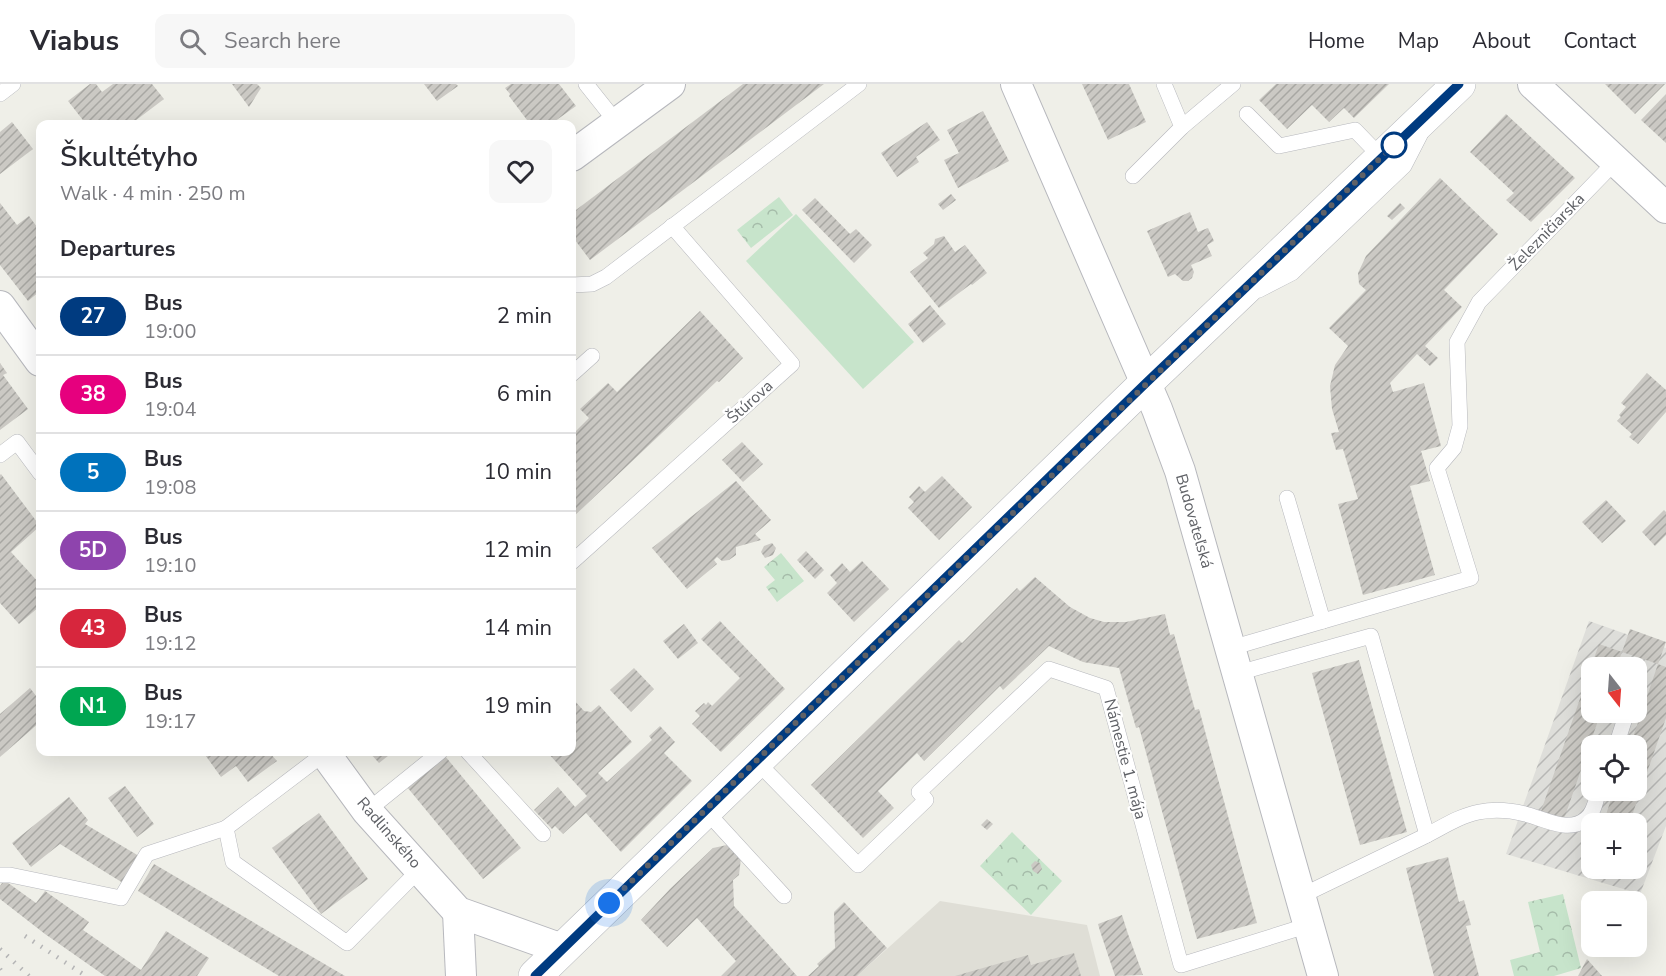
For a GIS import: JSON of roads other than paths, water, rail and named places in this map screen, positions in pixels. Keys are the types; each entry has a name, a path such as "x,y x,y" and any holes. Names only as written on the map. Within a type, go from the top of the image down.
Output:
{"street":[{"path":"576,153 670,84"},
{"name":"Budovateľská","path":"1016,84 1146,383 1180,471 1323,976"},
{"path":"535,976 1146,383 1459,84"},
{"path":"1533,84 1666,208"},
{"path":"0,306 36,356"},
{"name":"Radlinského","path":"327,756 367,811 458,912 562,950"},
{"path":"458,912 461,976"}],"lane":[{"path":"0,94 13,84"},
{"path":"586,84 617,123"},
{"path":"576,285 592,284 606,276 859,84"},
{"path":"1164,84 1182,127"},
{"path":"1132,176 1182,127 1233,84"},
{"path":"1226,306 1293,273 1404,166 1433,109"},
{"path":"1248,114 1279,146 1354,130 1382,158"},
{"name":"Železničiarska","path":"1323,621 1471,578 1437,468 1454,448 1460,426 1457,342 1479,302 1616,161"},
{"name":"Štúrova","path":"576,558 792,364 672,226"},
{"path":"576,370 592,356"},
{"path":"0,455 17,441 36,467"},
{"path":"1234,661 1323,621 1287,498"},
{"path":"1234,661 1371,636 1427,835"},
{"name":"Námestie 1. mája","path":"756,761 858,865 926,800 919,792 1049,669 1106,688 1181,964 1309,925"},
{"path":"0,875 10,875 122,898 147,854 226,828 319,756"},
{"path":"367,811 435,756"},
{"path":"472,756 543,834"},
{"path":"1301,896 1461,818 1478,812 1500,810 1526,814 1560,825 1576,824 1587,819 1595,801"},
{"path":"705,810 784,896"},
{"path":"226,828 234,862 347,943 419,870"}],"railway":[{"path":"25,936 86,976"},
{"path":"0,949 29,976"},
{"path":"0,969 5,976"}]}
